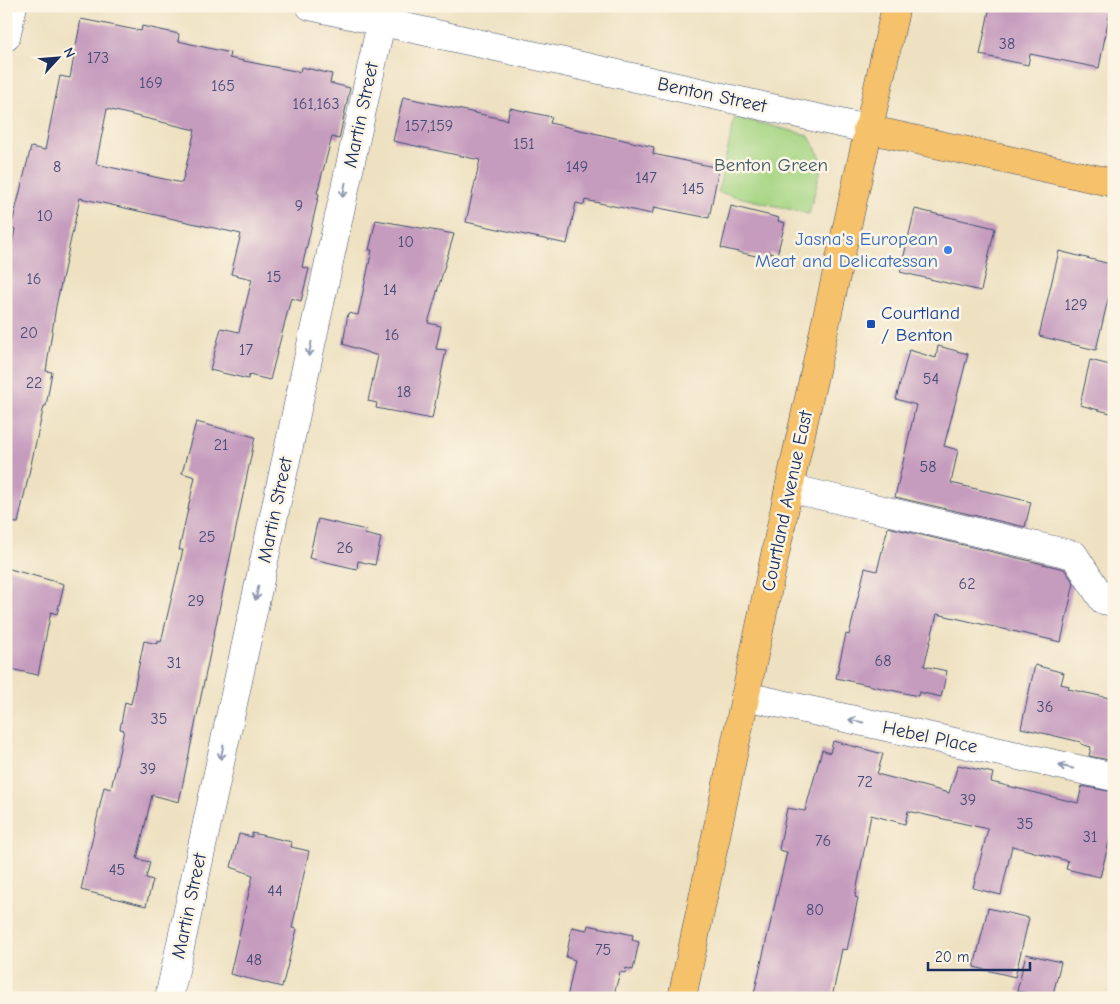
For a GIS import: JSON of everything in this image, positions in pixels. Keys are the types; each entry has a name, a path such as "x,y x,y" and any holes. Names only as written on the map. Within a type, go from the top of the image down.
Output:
{"main road":[{"name":"Courtland Avenue East","path":"682,998 789,488 867,129 896,6"},
{"name":"Benton Street","path":"867,129 1114,183"}],"street":[{"path":"6,37 13,6"},
{"name":"Benton Street","path":"310,6 867,129"},
{"name":"Martin Street","path":"169,998 381,23"},
{"path":"789,488 1074,555 1103,600 1114,602"},
{"name":"Hebel Place","path":"745,696 1114,777"}],"green space":[{"name":"Benton Green","path":"735,117 808,135 823,161 809,214 718,192"}],"building":[{"path":"990,6 1111,6 1099,68 1030,54 1028,65 980,55"},
{"path":"81,19 141,31 142,26 179,34 178,41 230,53 229,58 300,72 301,67 332,74 330,83 350,88 339,139 332,137 317,193 319,194 302,267 309,269 301,301 291,298 270,380 249,375 248,379 210,370 221,328 239,332 252,279 231,274 241,234 80,198 56,306 46,371 52,372 46,406 44,406 18,523 6,522 6,274 15,229 11,228 31,147 45,150 60,76 70,78","holes":["107,109 195,130 182,183 96,164"]},
{"path":"403,97 507,120 510,108 552,117 550,123 654,147 653,154 719,168 709,218 654,207 652,214 585,200 584,205 576,203 567,244 466,222 480,160 393,141"},
{"path":"731,206 779,218 778,221 785,223 777,255 770,253 769,259 721,248"},
{"name":"Jasna's European Meat and Delicatessan","path":"915,209 995,228 981,291 900,272"},
{"path":"376,220 454,234 428,323 441,326 436,349 446,350 432,419 376,408 377,403 368,401 378,356 343,344 348,313 358,315 372,250 369,250"},
{"path":"1059,251 1114,265 1114,274 1096,350 1039,336"},
{"path":"938,346 968,354 944,446 958,450 951,483 1031,502 1025,527 895,497 916,405 896,399 909,350 936,358"},
{"path":"1090,360 1114,366 1114,414 1080,405"},
{"path":"196,422 255,437 179,802 152,795 137,859 150,862 146,878 153,880 146,906 81,890 104,787 111,789 124,730 120,729 125,702 131,704 144,641 158,644 158,641 161,642 183,550 179,550 195,477 182,473"},
{"path":"318,519 366,530 364,534 381,538 375,565 358,561 357,569 309,558"},
{"path":"888,527 1064,569 1074,583 1061,642 937,614 924,666 947,671 941,697 919,692 918,696 836,678 846,634 849,635 865,568 877,571"},
{"path":"6,568 64,584 57,614 51,612 38,675 6,668"},
{"path":"1035,665 1064,673 1061,684 1069,686 1068,689 1114,699 1114,761 1089,756 1091,747 1081,744 1081,742 1021,728"},
{"path":"833,741 883,754 877,774 949,793 958,765 993,773 991,782 1078,803 1082,786 1114,792 1114,823 1100,877 1066,869 1068,861 1012,846 1001,895 973,888 988,829 908,811 905,824 871,815 855,897 858,898 847,950 842,949 832,998 753,998 787,852 779,850 787,808 805,811 822,750 830,753"},
{"path":"252,833 292,842 291,847 309,851 292,928 297,929 282,987 230,974 253,875 231,867 239,834 252,837"},
{"path":"988,908 1029,918 1015,977 974,967"},
{"path":"588,925 633,935 632,940 639,942 633,970 626,968 625,973 620,972 613,998 567,998 575,960 566,957 572,927 587,930"},
{"path":"1026,954 1061,962 1052,998 1017,991"}],"place":[{"name":"Jasna's European Meat and Delicatessan","path":"948,250"},
{"name":"Courtland / Benton","path":"871,324"}]}
